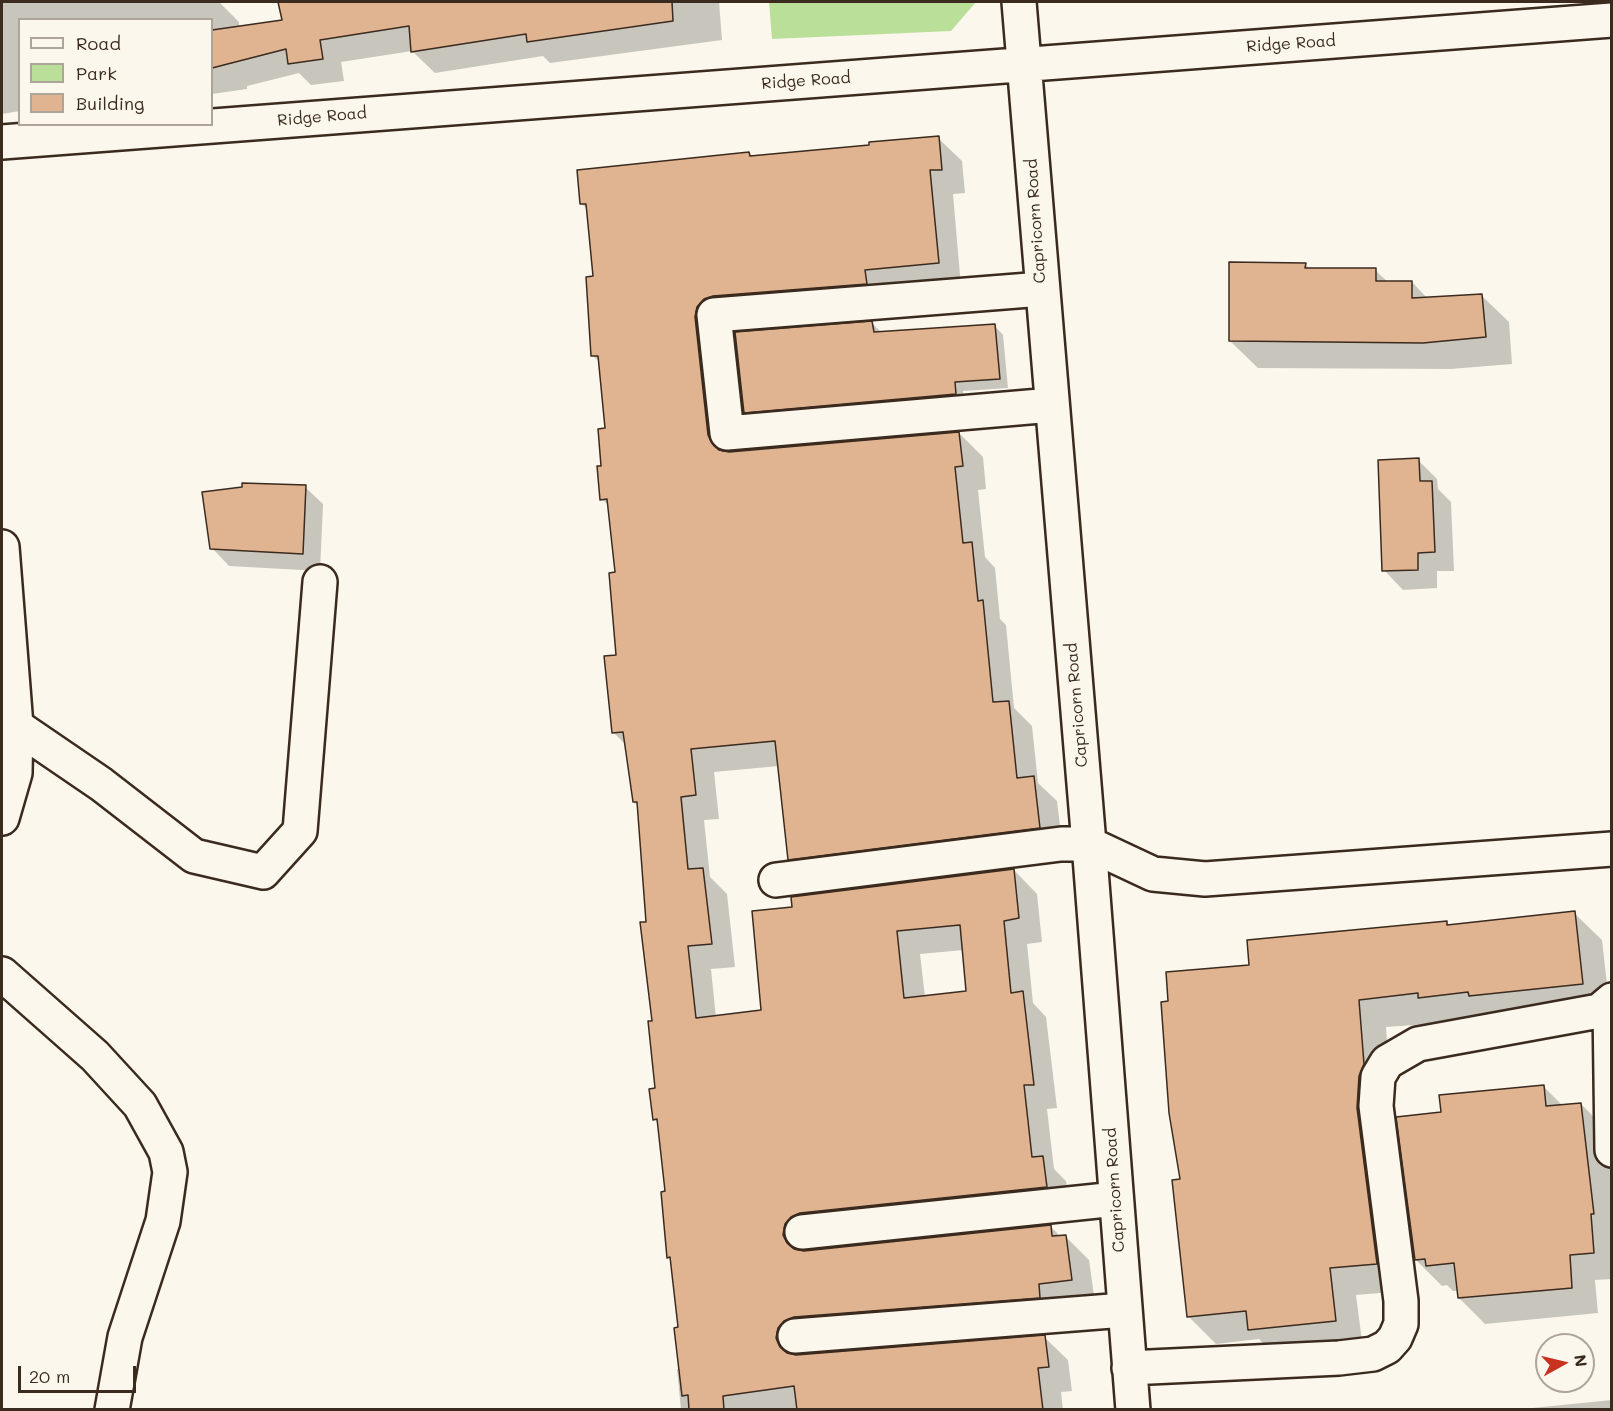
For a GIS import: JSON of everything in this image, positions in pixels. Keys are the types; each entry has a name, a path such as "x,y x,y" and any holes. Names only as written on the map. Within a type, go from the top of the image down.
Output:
{"street":[{"name":"Capricorn Road","path":"1019,2 1089,844 1133,1410"},
{"name":"Ridge Road","path":"2,142 1611,20"},
{"path":"1042,289 714,315 727,433 1052,405"},
{"path":"2,547 16,726 15,773 2,818"},
{"path":"16,726 101,784 194,856 263,872 300,831 320,582"},
{"path":"776,880 1026,847 1089,844 1153,874 1205,879 1611,849"},
{"path":"2,974 95,1056 140,1105 166,1152 170,1172 163,1221 125,1337 112,1410"},
{"path":"1611,1002 1611,1150"},
{"path":"1129,1368 1339,1358 1373,1354 1387,1347 1395,1338 1401,1324 1401,1301 1376,1107 1378,1077 1387,1062 1418,1044 1599,1011 1611,1002"},
{"path":"802,1232 1116,1199"},
{"path":"795,1336 1124,1310"}],"green space":[{"path":"769,2 976,2 951,31 772,39"}],"building":[{"path":"278,2 672,2 673,21 527,42 526,34 411,52 409,26 320,40 323,59 288,64 286,49 213,68 213,30 282,20"},
{"path":"939,136 942,170 930,170 939,263 865,270 867,284 713,296 704,299 697,307 695,317 708,435 719,450 729,452 959,432 963,466 955,467 963,543 972,542 978,601 983,600 993,702 1009,701 1017,778 1034,776 1040,828 788,860 775,741 691,749 696,795 681,797 688,869 703,868 712,944 688,946 696,1018 761,1010 752,911 792,907 791,897 1014,869 1019,918 1004,921 1011,993 1023,991 1034,1085 1024,1085 1032,1157 1043,1156 1047,1187 800,1213 791,1217 785,1224 783,1235 794,1249 804,1251 1051,1225 1052,1236 1066,1235 1072,1280 1039,1284 1040,1298 794,1317 784,1321 778,1328 776,1338 780,1347 787,1353 796,1355 1045,1335 1049,1367 1038,1368 1043,1410 797,1410 794,1386 723,1396 724,1410 689,1410 688,1395 682,1396 674,1328 678,1327 670,1257 667,1258 661,1192 665,1191 657,1119 653,1120 649,1089 655,1088 648,1021 652,1021 640,922 646,922 637,802 633,802 623,732 612,733 604,656 616,655 609,573 615,572 607,499 600,500 597,466 601,466 598,429 605,428 598,356 591,356 586,277 593,276 586,204 580,204 577,170 749,152 750,156 869,145 869,142","holes":["960,925 966,991 904,998 897,931"]},
{"path":"1229,262 1306,263 1305,268 1376,268 1376,281 1412,281 1412,298 1482,294 1486,337 1423,343 1229,341"},
{"path":"872,321 874,332 995,324 1000,379 955,382 956,394 744,413 735,332"},
{"path":"1419,458 1420,481 1432,481 1435,552 1418,553 1418,570 1382,571 1378,460"},
{"path":"242,483 306,485 303,554 210,549 202,492 242,487"},
{"path":"1575,911 1583,984 1469,996 1468,992 1418,998 1418,993 1359,1000 1364,1064 1359,1076 1357,1108 1377,1264 1330,1268 1336,1321 1248,1330 1246,1311 1187,1317 1172,1180 1180,1179 1169,1113 1161,1002 1168,1001 1166,972 1249,965 1247,940 1447,921 1447,925"},
{"path":"1544,1085 1546,1106 1581,1103 1594,1214 1591,1214 1594,1253 1570,1255 1572,1288 1458,1298 1454,1263 1426,1266 1425,1259 1415,1260 1396,1117 1441,1112 1439,1095"}]}
